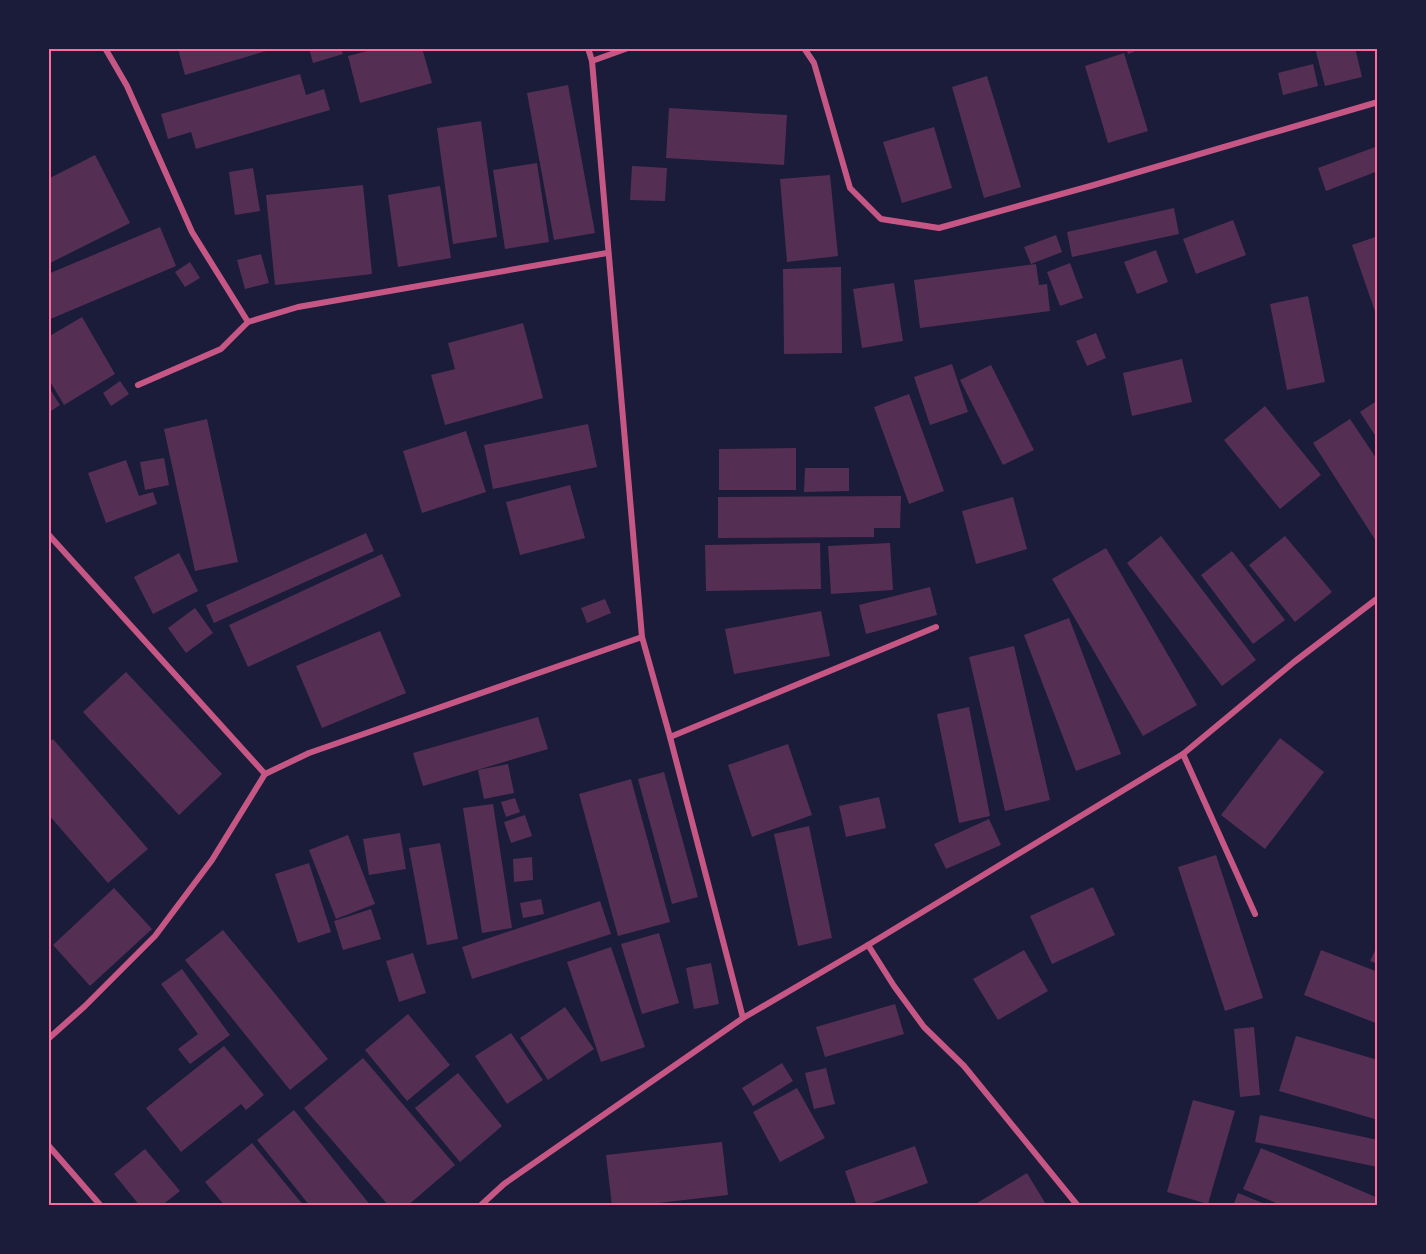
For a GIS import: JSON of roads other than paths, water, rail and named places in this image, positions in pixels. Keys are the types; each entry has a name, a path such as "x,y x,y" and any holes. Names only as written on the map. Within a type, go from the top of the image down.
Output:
{"street":[{"path":"105,48 127,86 192,232 248,322"},
{"path":"588,48 592,61 642,637 743,1018"},
{"path":"592,61 628,48"},
{"path":"804,48 813,63 850,188 881,219 939,228 1378,102"},
{"path":"138,385 220,349 248,322 298,307 608,253"},
{"path":"48,534 265,774"},
{"path":"480,1206 504,1184 743,1018 1183,754 1294,662 1378,598"},
{"path":"670,737 936,627"},
{"path":"48,1039 85,1006 155,936 212,860 265,774 309,753 642,637"},
{"path":"1183,754 1255,914"},
{"path":"868,945 924,1027 964,1066 1078,1206"},
{"path":"48,1145 101,1206"}]}
